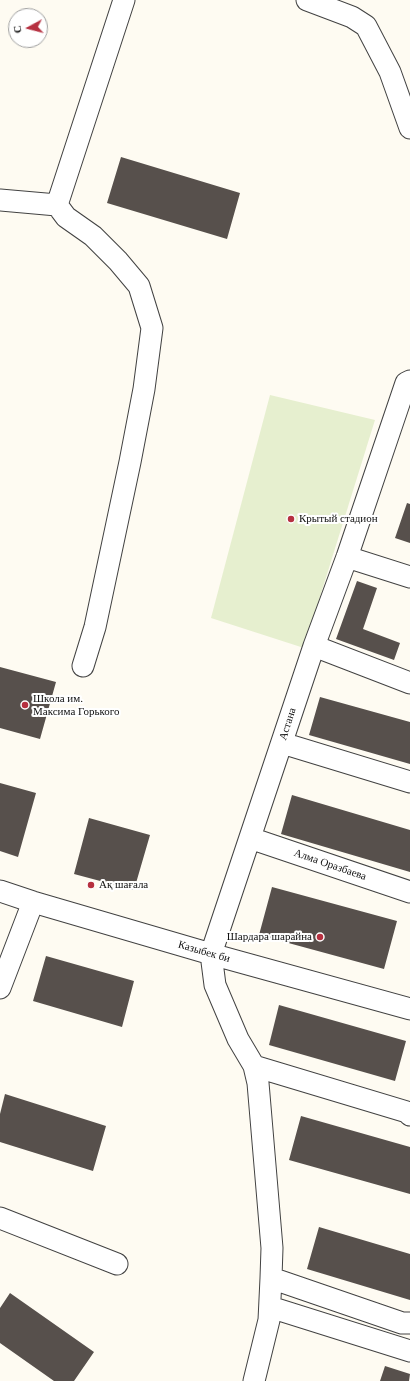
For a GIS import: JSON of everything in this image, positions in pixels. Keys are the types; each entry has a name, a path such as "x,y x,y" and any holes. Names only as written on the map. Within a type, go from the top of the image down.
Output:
{"street":[{"path":"57,205 124,0"},
{"path":"307,0 352,17 366,26 390,72 410,128"},
{"path":"0,200 57,205 66,217 93,236 118,261 138,286 152,328 144,389 130,462 95,627 83,666"},
{"name":"Астана","path":"211,954 314,646 347,557 406,383 410,381"},
{"path":"347,557 410,577"},
{"path":"314,646 410,682"},
{"path":"282,743 410,782"},
{"name":"Алма Оразбаева","path":"250,838 410,892"},
{"name":"Казыбек би","path":"0,891 211,954 409,1005"},
{"path":"0,988 33,902"},
{"path":"211,954 215,985 238,1039 254,1066 258,1083 272,1248 272,1278 270,1320 254,1381"},
{"path":"254,1066 407,1112 410,1115"},
{"path":"0,1218 117,1264"},
{"path":"272,1278 402,1323 410,1323"},
{"path":"270,1307 410,1351"}],"green space":[{"name":"Крытый стадион","path":"270,395 375,420 304,648 211,618"}],"building":[{"path":"121,157 240,193 227,239 107,203"},
{"path":"407,503 410,504 410,543 395,538"},
{"path":"357,581 377,588 363,629 400,643 394,660 336,639"},
{"name":"Школа им. Максима Горького","path":"0,667 56,682 40,739 0,728"},
{"path":"320,697 410,722 410,764 309,735"},
{"path":"0,783 36,793 18,857 0,851"},
{"path":"292,795 410,830 410,872 281,834"},
{"path":"89,818 150,835 134,890 74,874"},
{"path":"272,887 397,921 384,969 259,935"},
{"path":"46,956 134,981 122,1027 33,1001"},
{"path":"279,1005 406,1041 395,1081 269,1045"},
{"path":"5,1094 106,1126 93,1171 0,1142 0,1114"},
{"path":"301,1116 410,1147 410,1194 289,1160"},
{"path":"319,1227 410,1254 410,1300 307,1269"},
{"path":"10,1293 94,1352 74,1381 54,1381 0,1343 0,1308"},
{"path":"385,1366 410,1374 409,1381 380,1381"}],"place":[{"name":"Крытый стадион","path":"291,519"},
{"name":"Школа им. Максима Горького","path":"25,705"},
{"name":"Ақ шағала","path":"91,885"},
{"name":"Шардара шарайна","path":"320,937"}]}
